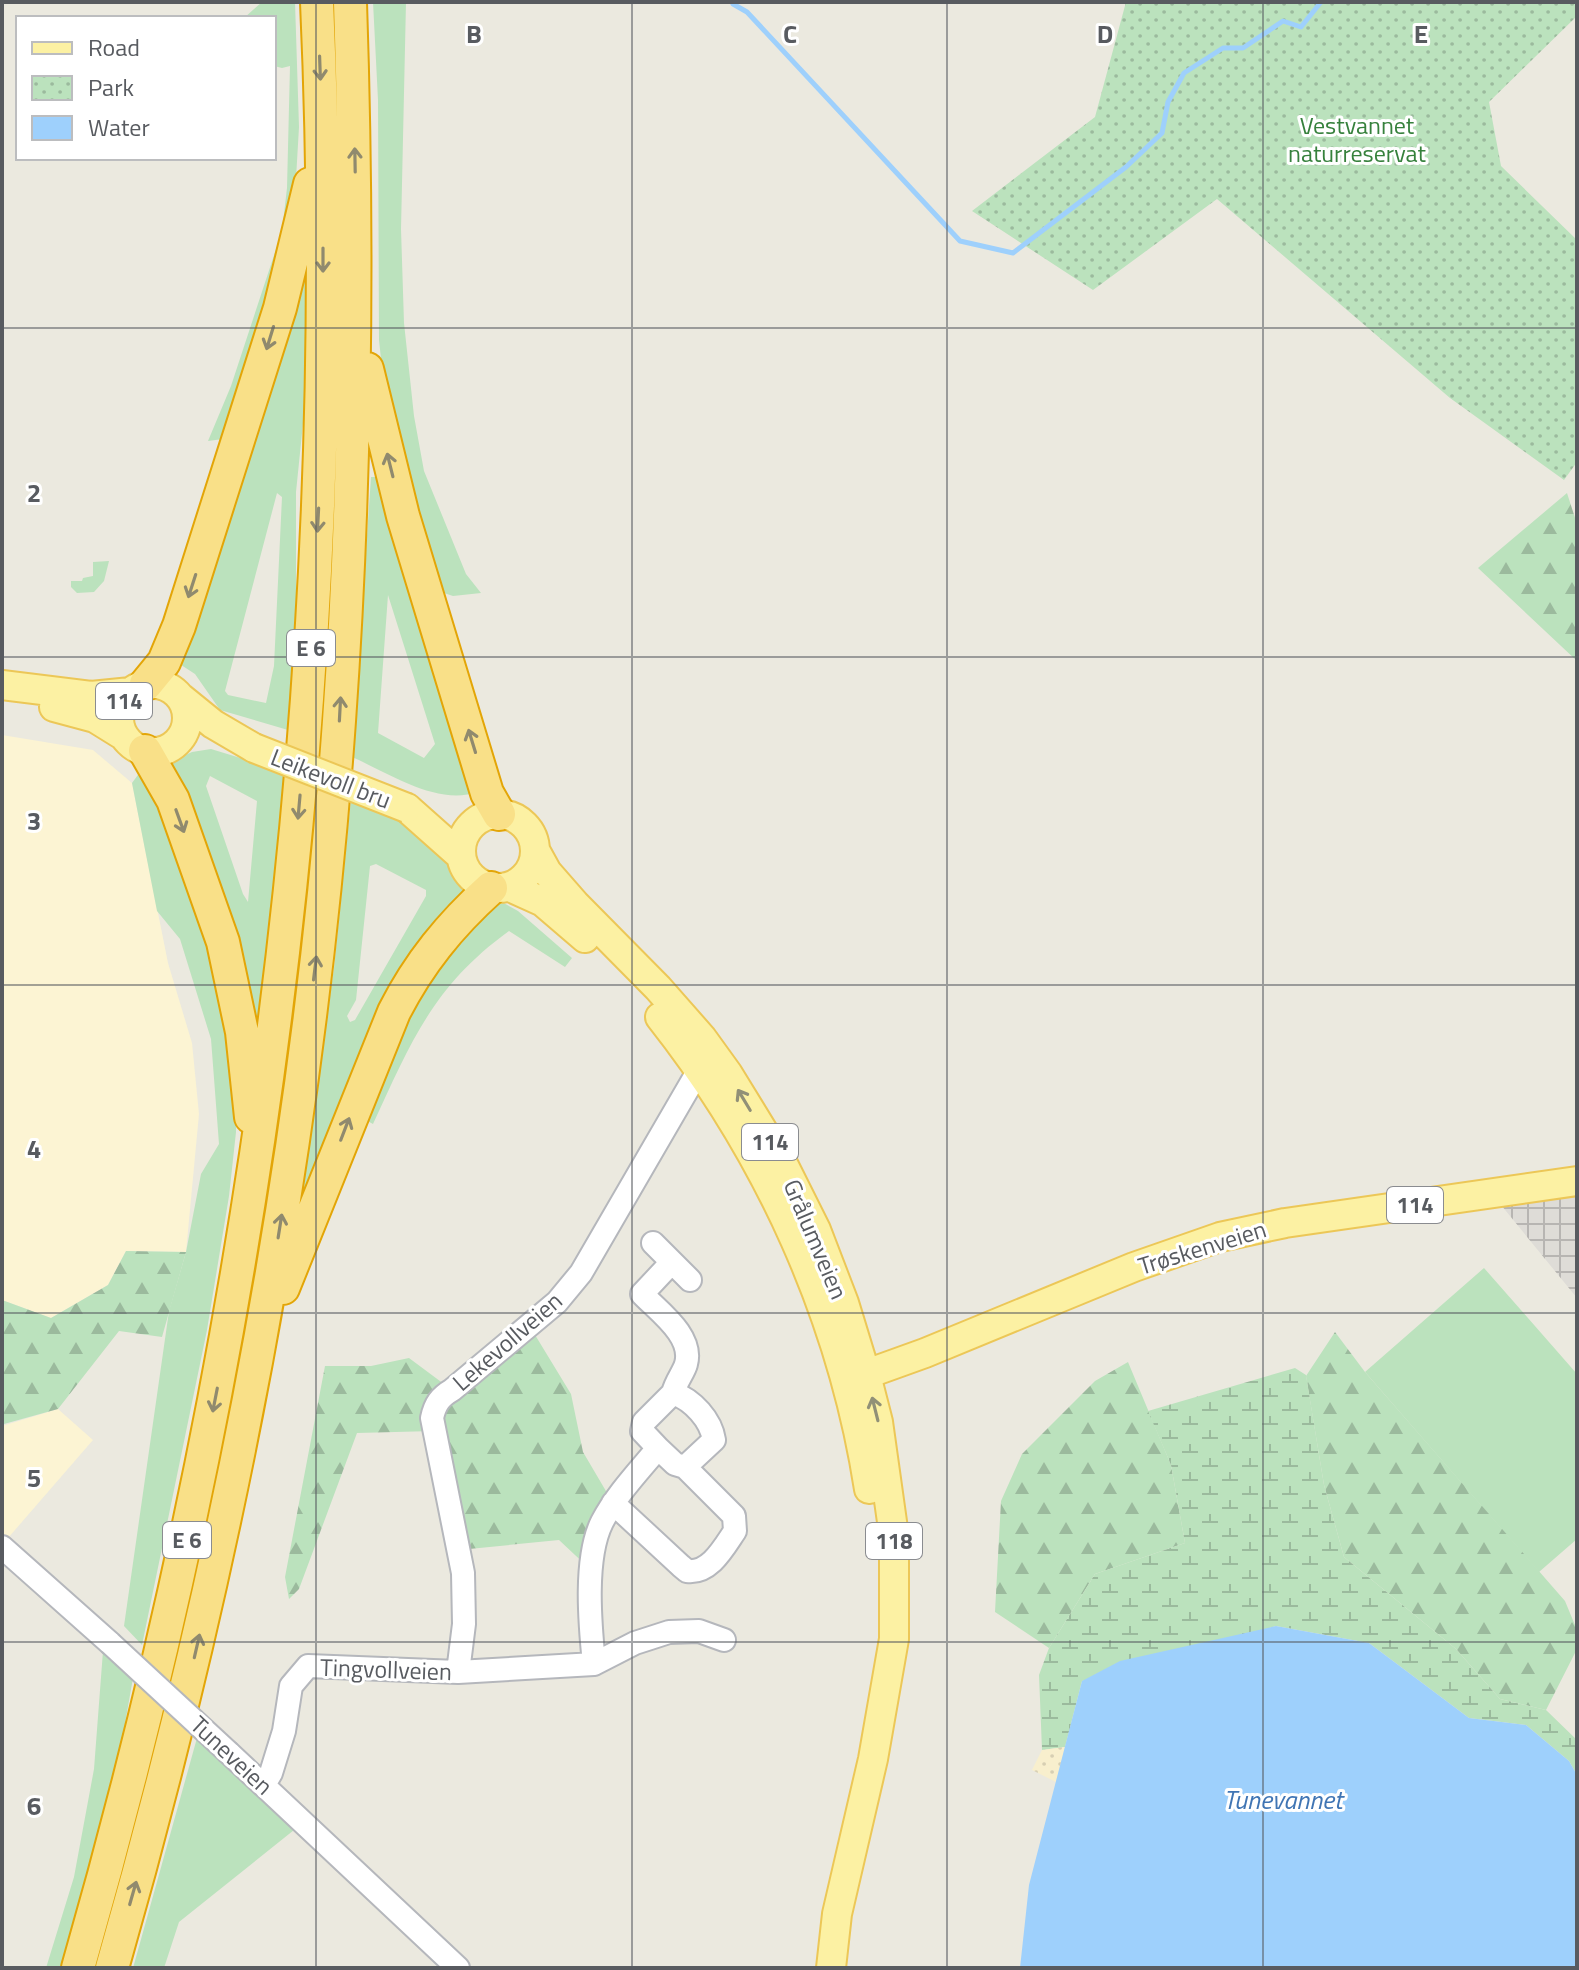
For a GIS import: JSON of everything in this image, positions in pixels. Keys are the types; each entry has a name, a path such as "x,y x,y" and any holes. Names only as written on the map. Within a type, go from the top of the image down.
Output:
{"highway":[{"name":"E 6","path":"78,1968 126,1799 178,1582 224,1354 256,1167 292,879 315,593 323,351 322,126 317,2"},
{"name":"E 6","path":"112,1968 186,1693 226,1517 262,1330 300,1091 331,823 347,584 355,318 350,2"},
{"name":"E 6","path":"139,688 164,662 176,636 291,268 322,126"},
{"name":"E 6","path":"355,318 403,516 487,793 486,819"},
{"name":"E 6","path":"134,744 165,783 173,800 231,972 242,1032 256,1167"},
{"name":"E 6","path":"262,1330 288,1279 394,1012 414,975 441,937 500,887"}],"main road":[{"name":"114","path":"2,685 91,696 166,686 224,739"},
{"name":"114","path":"134,744 119,717 121,707 139,688"},
{"name":"114","path":"178,743 187,726 186,706 181,698"},
{"name":"114","path":"2,699 82,713 134,744 162,751 178,743 224,739"},
{"name":"Leikevoll bru","path":"224,739 407,808"},
{"name":"114","path":"407,808 521,821 529,830 536,852"},
{"name":"114","path":"407,808 461,856 469,874 478,883 500,887"},
{"path":"461,856 462,844 486,819"},
{"path":"500,887 529,873 536,852"},
{"name":"Grålumveien","path":"536,852 547,872 575,904 702,1038 782,1162 816,1230 844,1303 856,1378"},
{"name":"Grålumveien","path":"500,887 543,902 571,925 655,1011 700,1068 775,1194 821,1303 878,1422 894,1536 894,1639 873,1759 837,1914 831,1968"},
{"name":"Trøskenveien","path":"856,1378 1134,1267 1220,1237 1285,1223 1577,1181"},
{"name":"Grålumveien","path":"816,1968 821,1948 837,1914"}],"street":[{"name":"Lekevollveien","path":"458,1672 464,1624 463,1573 432,1418 434,1407 442,1395 452,1390 557,1302 581,1273 700,1068 702,1038"},
{"path":"653,1243 690,1280"},
{"path":"613,1503 687,1571 701,1569 716,1557 735,1531 734,1516 685,1467 675,1464 642,1431 644,1422 673,1393 676,1378 686,1364 684,1345 677,1329 642,1294 672,1262"},
{"path":"673,1393 685,1397 712,1425 714,1440 685,1467"},
{"path":"594,1664 589,1616 591,1570 600,1526 613,1503 658,1448"},
{"name":"Tuneveien","path":"2,1547 264,1785 458,1968"},
{"name":"Tingvollveien","path":"264,1785 284,1731 291,1686 308,1666 458,1672 594,1664 635,1643 669,1632 699,1631 724,1640"}],"shaded area":[{"path":"2,735 93,750 132,783 168,963 192,1043 199,1114 186,1252 126,1251 108,1285 51,1318 2,1300"},
{"path":"1577,1184 1577,1298 1492,1194"},
{"path":"58,1409 93,1440 2,1545 2,1426"}],"green space":[{"path":"262,2 295,2 299,127 294,213 223,439 208,441 231,386 282,231 287,188 290,66 276,66 276,16 246,16"},
{"path":"373,2 406,2 401,229 404,323 414,416 424,471 466,574 481,593 453,596 444,593 427,563 387,415 379,340 378,100"},
{"name":"Vestvannet naturreservat","path":"1126,2 1577,2 1577,16 1489,102 1501,166 1577,240 1577,462 1564,480 1450,398 1217,199 1093,290 972,211 1095,117"},
{"path":"297,277 307,281 305,404 296,492 296,599 288,730 220,710 195,674 175,661","holes":["277,493 282,497 274,666 266,703 228,695 225,691"]},
{"path":"371,477 384,477 478,792 446,795 429,791 352,757","holes":["388,595 435,744 424,758 378,733"]},
{"path":"1567,493 1577,524 1577,661 1478,568"},
{"path":"109,561 104,581 94,592 77,593 71,587 71,581 82,581 93,576 93,562"},
{"path":"211,749 286,772 253,1066 168,763 192,752","holes":["210,776 257,801 248,902 206,786"]},
{"path":"143,768 198,892 237,1069 236,1132 229,1196 207,1330 142,1645 124,1626 169,1311 186,1252 201,1174 219,1144 211,1039 180,939 157,911 132,783"},
{"path":"351,799 404,823 430,839 449,857 471,889 297,1225 334,968","holes":["376,864 426,890 426,896 355,1020 350,1022 347,1016 356,1000 370,866"]},
{"path":"500,901 518,911 572,958 565,967 509,931 461,973 427,1017 373,1124 360,1117 404,1014 451,944"},
{"path":"126,1251 186,1252 162,1337 119,1331 58,1409 4,1424 2,1300 51,1318 108,1285"},
{"path":"1484,1268 1577,1374 1577,1539 1539,1572 1365,1372"},
{"path":"529,1325 571,1394 583,1452 613,1503 591,1570 559,1540 459,1550 434,1431 357,1433 299,1589 289,1599 285,1577 325,1366 371,1366 409,1358 452,1390"},
{"path":"1335,1332 1365,1372 1565,1601 1577,1630 1577,1649 1546,1710 1500,1699 1456,1649 1344,1557 1324,1485 1306,1376"},
{"path":"1128,1362 1171,1465 1185,1543 1095,1574 1049,1648 995,1612 1001,1501 1022,1454 1095,1381"},
{"path":"1295,1368 1306,1375 1324,1485 1344,1557 1456,1649 1500,1699 1546,1710 1577,1740 1577,1775 1569,1761 1526,1725 1469,1718 1369,1643 1276,1626 1082,1681 1065,1747 1042,1750 1039,1675 1049,1648 1095,1574 1185,1543 1171,1465 1148,1411"},
{"path":"103,1651 133,1678 117,1769 63,1968 46,1968 74,1877 94,1769"},
{"path":"197,1738 304,1822 179,1922 164,1968 133,1968"}],"sand":[{"path":"1065,1747 1056,1782 1032,1770 1042,1750"}],"water":[{"name":"Tunevannet","path":"1276,1626 1369,1643 1469,1718 1526,1725 1569,1761 1577,1775 1577,1968 1020,1968 1029,1885 1082,1681 1120,1661"}],"waterway":[{"path":"733,4 747,12 960,241 1013,253 1126,167 1162,133 1168,102 1184,73 1223,48 1243,48 1283,21 1301,27 1321,2"}]}
